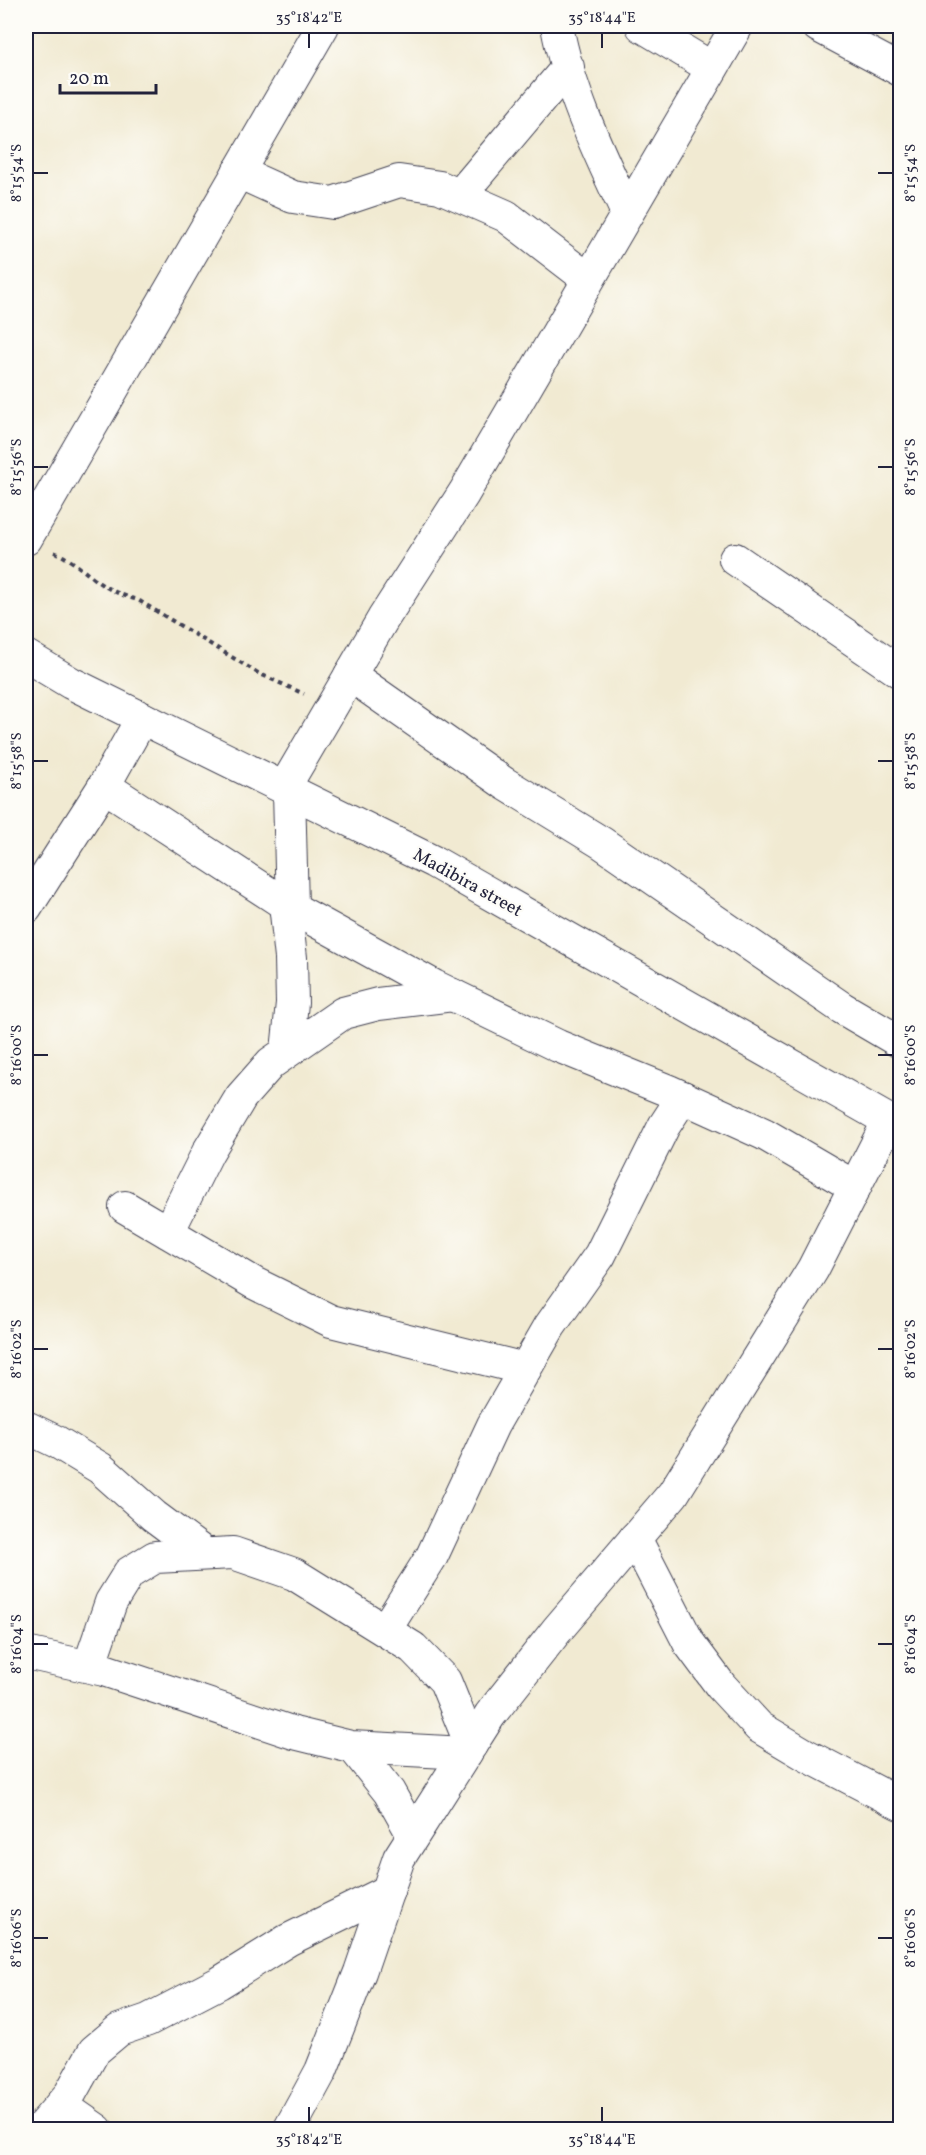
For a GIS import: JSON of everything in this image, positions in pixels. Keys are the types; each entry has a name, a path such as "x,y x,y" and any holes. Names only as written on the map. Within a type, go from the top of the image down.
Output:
{"street":[{"path":"35,544 238,172 323,26"},
{"path":"557,26 591,138 627,213"},
{"path":"642,26 712,68"},
{"path":"287,1051 292,1003 287,789 350,675 464,493 737,26"},
{"path":"818,26 900,70"},
{"path":"460,195 568,67"},
{"path":"238,172 293,197 333,203 399,182 440,187 506,216 588,279"},
{"path":"735,559 900,672"},
{"name":"Madibira street","path":"26,656 71,683 434,862 895,1123"},
{"path":"350,675 504,783 602,843 842,1008 900,1042"},
{"path":"26,908 104,786 142,718"},
{"path":"104,786 289,906 453,995 558,1046 683,1097 764,1134 855,1187"},
{"path":"168,1232 208,1152 241,1097 270,1063 343,1013 378,1004 453,995"},
{"path":"385,1630 432,1556 493,1425 550,1326 600,1255 664,1126 683,1097"},
{"path":"289,2130 321,2071 360,1972 399,1858 490,1715 557,1630 673,1494 813,1269 855,1187 895,1123"},
{"path":"126,1207 254,1283 331,1321 525,1369"},
{"path":"26,1427 57,1442 100,1468 154,1516 205,1554"},
{"path":"635,1538 689,1643 721,1686 759,1727 806,1755 900,1804"},
{"path":"88,1666 111,1602 129,1573 155,1557 233,1553 294,1574 413,1648 445,1681 469,1749"},
{"path":"26,1653 88,1666 294,1733 354,1748 469,1749"},
{"path":"354,1748 389,1792 413,1835"},
{"path":"39,2130 61,2105 94,2051 119,2030 148,2020 219,1983 288,1940 388,1891"},
{"path":"61,2105 97,2130"}],"path":[{"path":"35,544 63,556 117,593 138,600 258,673 293,690 334,704"}]}
